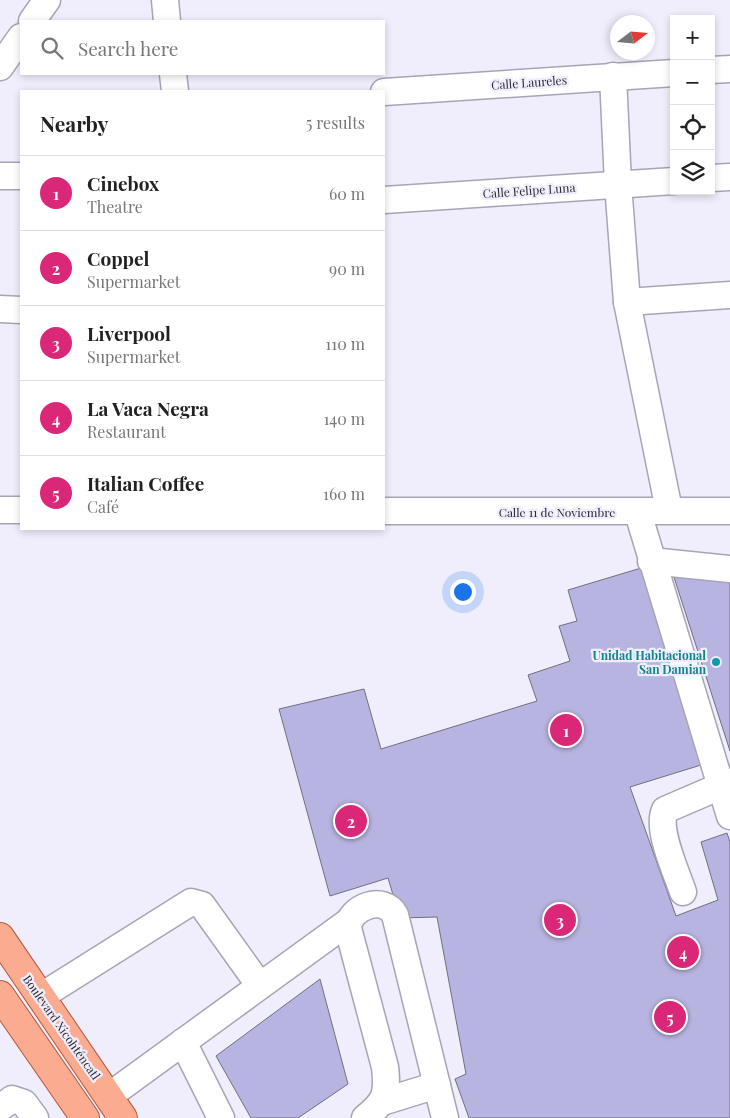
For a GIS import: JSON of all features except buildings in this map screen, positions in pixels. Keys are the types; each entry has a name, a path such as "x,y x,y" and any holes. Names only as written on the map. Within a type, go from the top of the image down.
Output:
{"main road":[{"name":"Boulevard Xicohténcatl","path":"0,937 116,1107"},
{"path":"0,995 85,1118"}],"street":[{"path":"33,20 47,0"},
{"path":"165,0 167,20"},
{"path":"0,67 20,38"},
{"path":"715,70 730,69"},
{"name":"Calle Laureles","path":"385,92 670,73"},
{"path":"173,75 175,90"},
{"path":"613,76 618,184 627,302 669,510"},
{"path":"0,176 20,176"},
{"path":"715,178 730,177"},
{"name":"Calle Felipe Luna","path":"385,200 670,181"},
{"path":"627,302 730,295"},
{"path":"0,310 20,310"},
{"path":"0,510 20,510"},
{"name":"Calle 11 de Noviembre","path":"385,511 638,513 669,510 730,511"},
{"path":"638,513 651,561 725,784 730,816"},
{"path":"651,561 730,569"},
{"path":"682,892 665,837 662,817 665,810 725,784"},
{"path":"40,996 191,902 202,905 260,986"},
{"path":"116,1107 183,1042 348,922 352,914 360,908 381,904 393,911 445,1118"},
{"path":"348,922 349,935 385,1067 387,1089 373,1110"},
{"path":"183,1042 221,1118"},
{"path":"373,1110 437,1085"},
{"path":"0,1108 12,1099 19,1100 35,1118"}],"place":[{"name":"Unidad Habitacional San Damian","path":"716,662"},
{"name":"Cinebox","path":"566,730"},
{"name":"Coppel","path":"351,821"},
{"name":"Liverpool","path":"560,920"},
{"name":"La Vaca Negra","path":"683,952"},
{"name":"Italian Coffee","path":"670,1017"}]}
